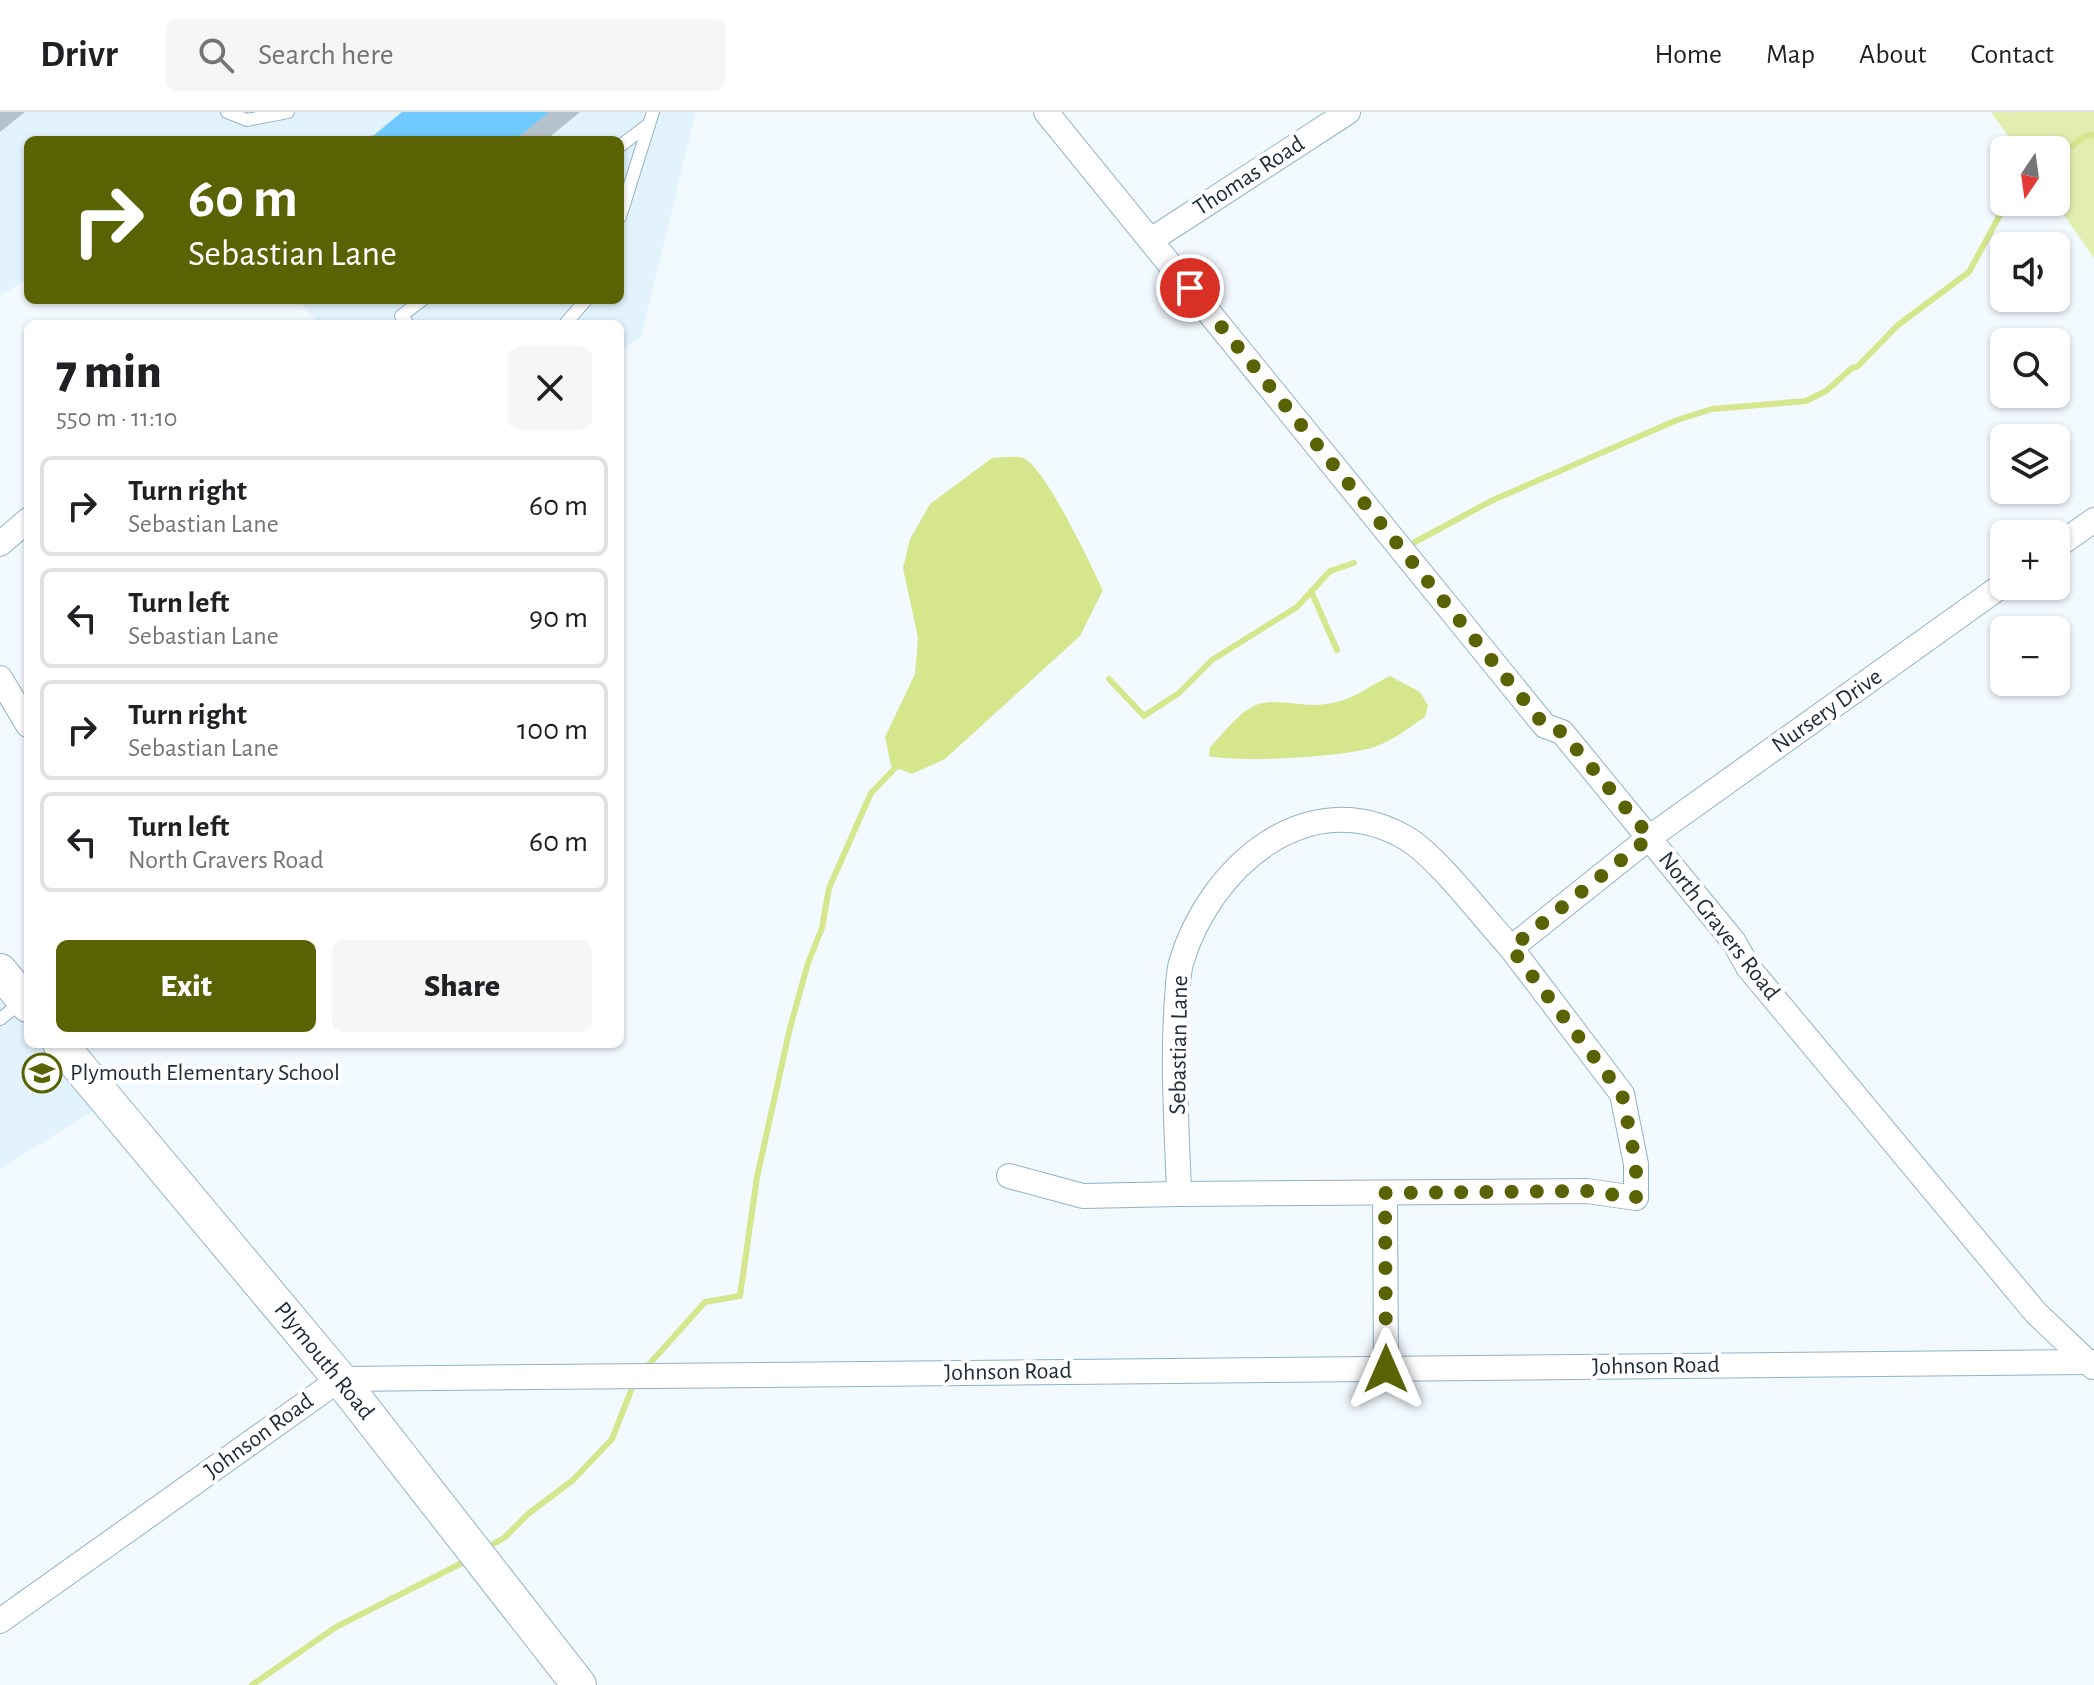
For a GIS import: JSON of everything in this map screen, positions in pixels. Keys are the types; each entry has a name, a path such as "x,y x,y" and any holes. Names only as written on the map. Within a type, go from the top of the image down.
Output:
{"main road":[{"path":"0,971 17,1008"},
{"name":"Plymouth Road","path":"63,1048 340,1379 579,1685"}],"street":[{"name":"North Gravers Road","path":"1046,112 1545,726 1562,732 1650,837 1734,942 1748,967 2036,1313 2092,1364"},
{"name":"Thomas Road","path":"1151,240 1348,112"},
{"path":"2070,537 2094,520"},
{"path":"0,544 24,523"},
{"name":"Nursery Drive","path":"1650,837 1990,594"},
{"path":"0,678 15,722"},
{"name":"Sebastian Lane","path":"1009,1176 1083,1196 1587,1191 1636,1198 1636,1164 1622,1094 1511,948 1452,881 1408,839 1358,818 1318,819 1259,847 1212,894 1181,964 1175,1029 1179,1194"},
{"path":"1511,948 1650,837"},
{"path":"1385,1193 1386,1369"},
{"name":"Johnson Road","path":"0,1621 340,1379 2092,1364"}],"lane":[{"path":"227,112 247,120 288,112"},
{"path":"624,142 651,118"},
{"path":"624,204 651,118"},
{"path":"404,320 401,316 417,304"},
{"path":"568,320 582,304"}],"shaded area":[{"path":"0,112 696,112 641,337 624,348 624,320 316,320 302,304 624,304 624,136 24,136 24,281 0,296"},
{"path":"1991,112 2094,112 2094,258 2065,216 2070,216 2070,136 2008,136"},
{"path":"1016,457 1032,465 1055,497 1103,590 1080,636 945,759 912,774 891,766 885,737 915,674 918,638 903,568 910,539 930,504 992,458"},
{"path":"1390,676 1420,692 1428,706 1425,717 1384,743 1363,750 1294,758 1209,756 1210,747 1229,726 1258,704 1329,703 1348,698"},
{"name":"Plymouth Elementary School","path":"0,971 24,1000 24,1048 63,1048 108,1102 0,1169"}],"building":[{"path":"402,112 549,112 520,136 373,136"}],"waterway":[{"path":"2070,147 2084,137 2094,135"},
{"path":"1415,542 1493,500 1677,420 1712,409 1806,401 1826,391 1857,367 1898,325 1969,272 1999,216"},
{"path":"1109,679 1144,716 1179,693 1212,660 1297,607 1330,571 1354,563"},
{"path":"1311,591 1337,650"},
{"path":"644,1370 705,1302 740,1296 757,1177 790,1028 808,963 822,928 829,888 871,793 899,764"},
{"path":"486,1548 504,1538 528,1514 573,1480 612,1439 634,1383"},
{"path":"252,1685 336,1627 462,1563"}],"place":[{"name":"Plymouth Elementary School","path":"42,1073"}],"route":[{"path":"1190,288 1545,726 1562,732 1650,837 1511,948 1622,1094 1636,1164 1636,1198 1587,1191 1385,1193 1386,1369"}]}
